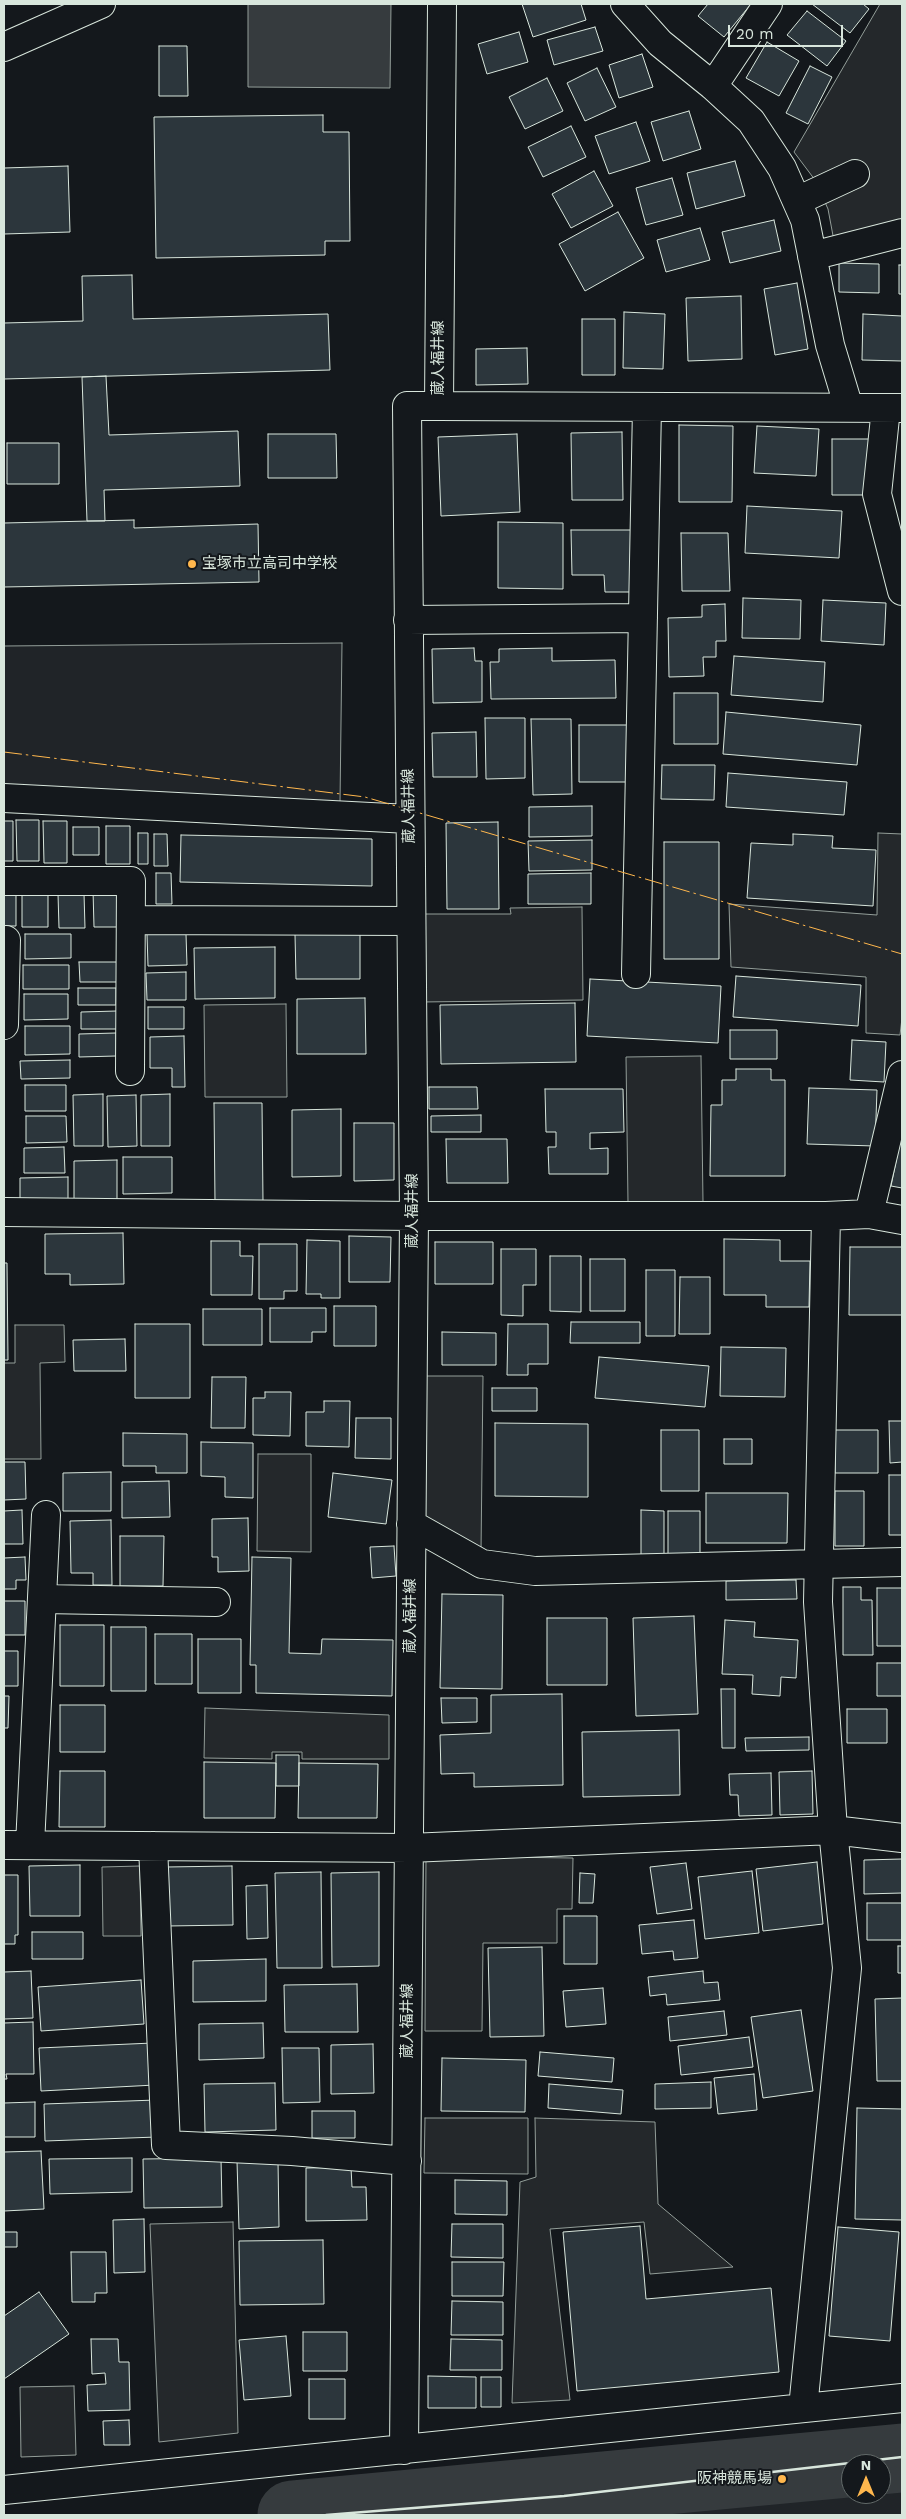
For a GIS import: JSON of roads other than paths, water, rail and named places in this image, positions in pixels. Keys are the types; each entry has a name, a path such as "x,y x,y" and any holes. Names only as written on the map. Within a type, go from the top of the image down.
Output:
{"street":[{"path":"4,47 101,4"},
{"name":"蔵人福井線","path":"404,2450 414,1216 409,819 407,406 439,406 442,4"},
{"path":"625,4 660,43 713,86 751,121 782,168 805,220 830,345 849,408"},
{"path":"713,86 768,4"},
{"path":"797,201 855,174"},
{"path":"812,256 902,233"},
{"path":"439,406 894,408 877,494 902,591"},
{"path":"636,974 647,407"},
{"path":"408,620 643,618"},
{"path":"4,798 409,819"},
{"path":"4,881 131,881 130,1071"},
{"path":"131,920 410,922"},
{"path":"4,1025 6,940"},
{"path":"870,1214 902,1075"},
{"path":"4,1212 414,1216 826,1216 870,1214 902,1220"},
{"path":"803,2408 847,1968 833,1830 818,1602 826,1216"},
{"path":"46,1515 42,1599 17,1845 409,1848 833,1830 902,1838"},
{"path":"412,1524 482,1564 535,1571 902,1562"},
{"path":"42,1599 216,1602"},
{"path":"153,1846 166,2145 292,2150 407,2161"},
{"path":"4,2490 902,2398"}],"waterway":[{"path":"292,2515 902,2458"}],"place":[{"name":"宝塚市立高司中学校","path":"192,564"},
{"name":"阪神競馬場","path":"782,2479"}]}
